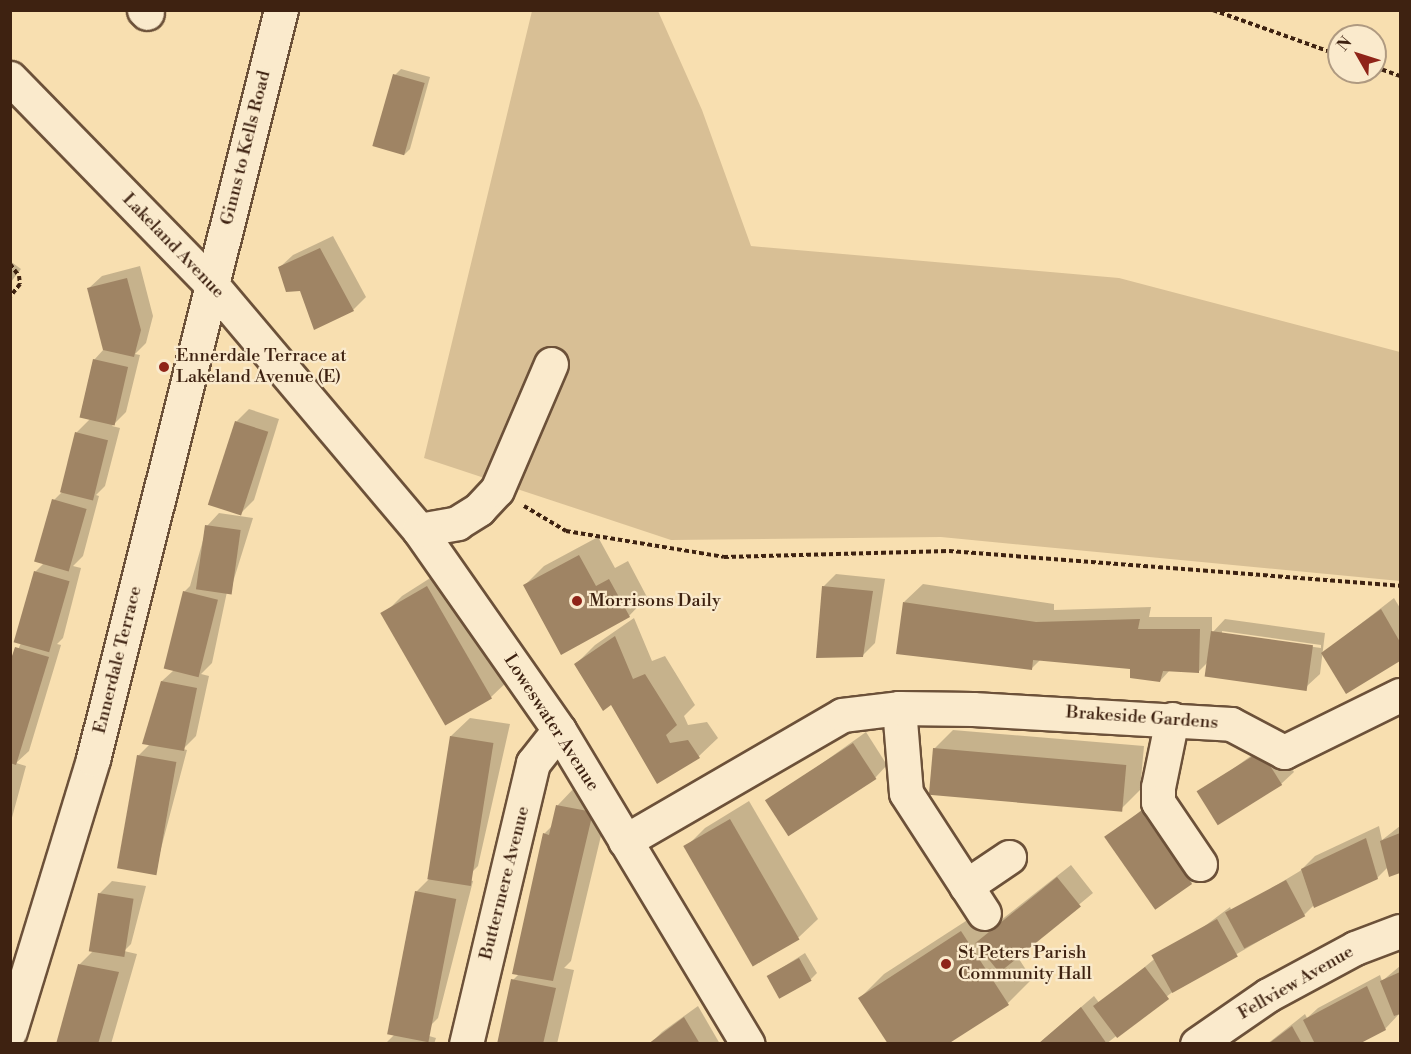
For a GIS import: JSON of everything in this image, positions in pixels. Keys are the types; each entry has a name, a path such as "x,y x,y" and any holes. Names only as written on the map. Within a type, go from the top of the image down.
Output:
{"street":[{"name":"Ginns to Kells Road","path":"212,285 281,10"},
{"name":"Lakeland Avenue","path":"17,94 212,285 328,421"},
{"name":"Ennerdale Terrace","path":"10,1032 93,759 212,285"},
{"path":"419,530 457,523 479,509 497,490 551,364"},
{"name":"Loweswater Avenue","path":"328,421 419,530 559,730 748,1044"},
{"name":"Brakeside Gardens","path":"625,841 842,715 899,708 1172,719 1231,724 1284,752 1401,695"},
{"path":"899,708 906,793 984,913"},
{"path":"1172,719 1158,787 1158,802 1200,864"},
{"name":"Buttermere Avenue","path":"466,1044 533,763 559,730"},
{"path":"966,886 1009,856"},
{"name":"Fellview Avenue","path":"1197,1044 1268,995 1355,948 1401,931"}],"path":[{"path":"1213,10 1327,51"},
{"path":"10,264 20,276 20,284 10,297"},
{"path":"497,490 566,531 724,557 949,551 1401,586"}],"shaded area":[{"path":"532,11 658,11 702,110 751,246 1119,278 1400,352 1400,581 941,537 671,540 424,458"}],"building":[{"path":"393,74 425,83 404,155 372,146"},
{"path":"320,248 354,311 314,330 300,291 286,292 278,267"},
{"path":"127,278 141,330 134,357 103,350 87,288"},
{"path":"93,359 128,367 115,426 80,417"},
{"path":"235,421 268,432 241,516 208,505"},
{"path":"75,432 108,440 93,500 60,492"},
{"path":"52,499 87,509 69,571 34,561"},
{"path":"205,525 241,530 232,594 196,589"},
{"name":"Morrisons Daily","path":"579,555 596,586 609,579 630,617 561,655 523,585"},
{"path":"34,571 70,581 49,652 14,642"},
{"path":"427,586 492,699 445,726 380,613"},
{"path":"822,586 873,591 863,657 816,658"},
{"path":"183,591 218,600 199,677 164,669"},
{"path":"903,602 1036,622 1140,619 1138,629 1200,629 1199,673 1163,671 1160,682 1130,678 1130,669 1033,660 1032,670 896,654"},
{"path":"1381,609 1400,642 1400,661 1346,694 1321,653"},
{"path":"1211,631 1313,645 1307,691 1205,677"},
{"path":"615,636 633,679 645,674 677,725 666,735 670,743 688,740 700,758 657,784 611,705 603,711 574,664"},
{"path":"15,647 49,657 16,765 10,763 10,662"},
{"path":"161,681 197,688 184,751 142,744"},
{"path":"450,736 493,743 471,886 427,879"},
{"path":"853,743 876,779 788,836 765,800"},
{"path":"933,748 1126,765 1122,812 929,795"},
{"path":"1261,751 1282,785 1218,825 1197,791"},
{"path":"137,755 176,762 156,875 117,868"},
{"path":"556,805 593,812 553,981 512,974 543,833 549,835"},
{"path":"1141,811 1192,884 1155,910 1104,837"},
{"path":"730,819 800,939 753,966 683,846"},
{"path":"1400,833 1400,873 1389,877 1380,841"},
{"path":"1366,838 1378,879 1314,908 1301,869"},
{"path":"1057,877 1081,907 999,973 975,943"},
{"path":"1286,880 1305,916 1244,949 1225,912"},
{"path":"415,891 456,899 428,1042 387,1034"},
{"path":"98,893 134,899 124,957 89,951"},
{"path":"1217,919 1238,957 1172,993 1151,955"},
{"name":"St Peters Parish Community Hall","path":"961,931 1009,1005 948,1044 888,1044 858,998"},
{"path":"799,958 812,981 779,999 767,976"},
{"path":"78,964 119,972 98,1044 56,1044"},
{"path":"1145,967 1169,999 1117,1038 1093,1006"},
{"path":"1400,972 1400,1014 1394,1016 1380,981"},
{"path":"511,979 556,988 543,1044 497,1044"},
{"path":"1367,986 1386,1030 1359,1044 1315,1044 1303,1020"},
{"path":"1081,1007 1107,1044 1038,1044"},
{"path":"684,1017 700,1044 648,1044"},
{"path":"1292,1026 1302,1044 1268,1044"}],"place":[{"name":"Ennerdale Terrace at Lakeland Avenue (E)","path":"164,367"},
{"name":"Morrisons Daily","path":"577,601"},
{"name":"St Peters Parish Community Hall","path":"946,964"}]}
